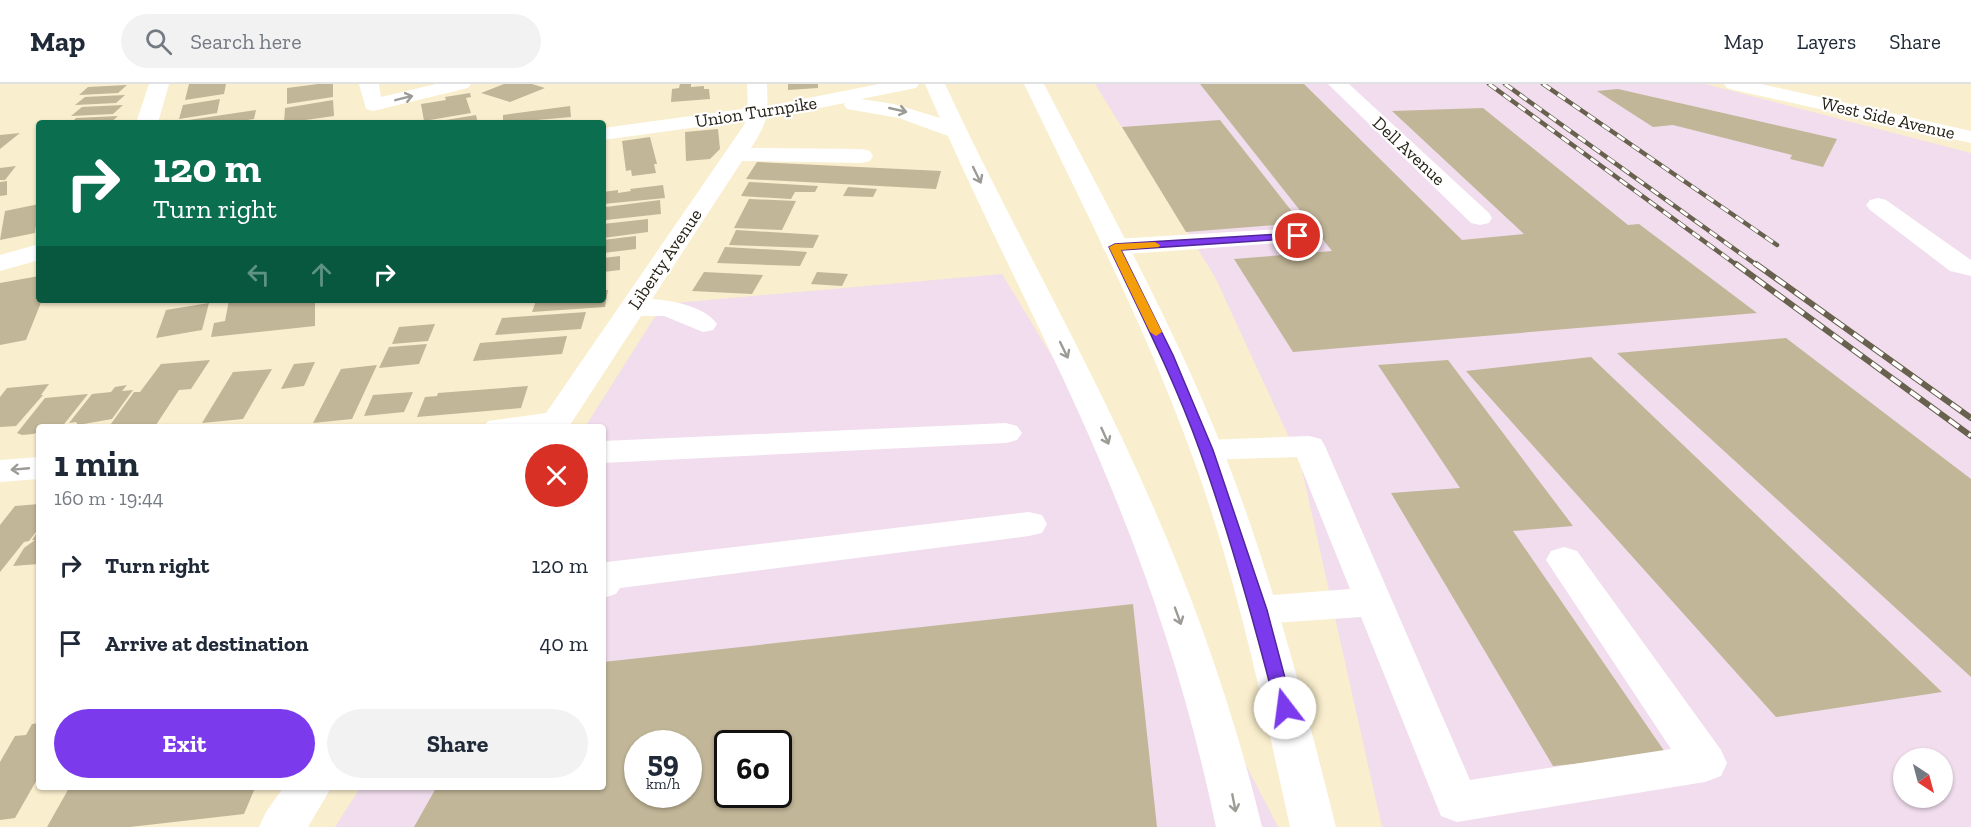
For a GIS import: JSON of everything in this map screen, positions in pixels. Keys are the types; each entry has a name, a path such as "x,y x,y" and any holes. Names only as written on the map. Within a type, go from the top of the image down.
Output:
{"main road":[{"path":"148,120 159,84"},
{"path":"369,84 375,114 461,84"},
{"name":"Liberty Avenue","path":"555,424 755,125 758,113 757,84"},
{"name":"Union Turnpike","path":"606,134 758,113 909,84"},
{"path":"935,84 956,132 1081,382 1157,559 1208,706 1229,780 1239,827"},
{"path":"1034,84 1162,346 1206,450 1259,610 1313,827"},
{"name":"Dell Avenue","path":"1338,84 1480,218"},
{"name":"West Side Avenue","path":"1734,84 1971,137"},
{"path":"819,103 897,109 956,132"},
{"path":"735,154 862,156"},
{"path":"1878,205 1959,265 1971,268"},
{"path":"1115,247 1298,236"},
{"path":"0,263 36,253"},
{"path":"633,307 669,308 703,324"},
{"path":"606,452 1006,433"},
{"path":"1206,450 1310,447 1457,802 1705,763 1564,560"},
{"path":"0,471 36,468"},
{"path":"606,578 607,576 1029,524"},
{"path":"1259,610 1374,602"},
{"path":"282,827 308,790"}],"shaded area":[{"path":"1095,84 1705,84 1971,153 1971,827 1382,827 1300,461 1215,277"},
{"path":"1002,274 1118,465 1245,763 1278,827 335,827 359,790 606,790 606,424 587,424 663,304"}],"building":[{"path":"189,84 226,84 224,94 185,100"},
{"path":"333,84 333,97 287,104 287,88"},
{"path":"504,84 532,84 545,88 510,102 481,93"},
{"path":"680,84 691,84 691,87 704,86 704,89 709,89 710,99 671,102 672,89 679,88"},
{"path":"788,84 818,84 818,88 788,90"},
{"path":"1200,84 1304,84 1462,240 1524,234 1392,111 1483,108 1628,225 1639,224 1757,313 1293,352 1234,259 1332,251"},
{"path":"127,85 118,93 79,95 88,87"},
{"path":"1618,89 1837,139 1823,167 1790,159 1792,155 1673,125 1653,127 1597,91"},
{"path":"470,93 471,97 466,98 471,113 424,120 421,104 446,100 445,97"},
{"path":"125,95 116,103 75,105 85,97"},
{"path":"220,99 217,113 179,119 183,105"},
{"path":"333,100 334,116 284,120 285,108"},
{"path":"123,105 113,114 71,116 82,107"},
{"path":"570,106 571,117 503,120 503,115"},
{"path":"256,110 254,119 248,120 189,120"},
{"path":"476,115 477,120 446,120"},
{"path":"118,116 113,120 74,120 76,118"},
{"path":"1220,120 1301,223 1186,232 1122,127"},
{"path":"718,129 720,149 710,159 686,161 685,132"},
{"path":"20,133 0,149 0,135"},
{"path":"650,137 657,164 654,164 656,173 632,176 631,170 626,171 622,141"},
{"path":"757,162 941,171 936,189 746,179"},
{"path":"16,166 5,180 0,180 0,168"},
{"path":"7,181 7,195 0,196 0,182"},
{"path":"749,182 818,186 815,192 795,192 791,199 741,196"},
{"path":"663,185 665,198 606,204 606,192 618,190 618,193 631,191 630,189"},
{"path":"848,187 877,189 873,197 843,196"},
{"path":"749,199 796,201 782,230 734,228"},
{"path":"660,200 661,214 606,220 606,207"},
{"path":"36,205 35,233 0,240 5,211"},
{"path":"648,219 648,232 606,238 606,224"},
{"path":"736,230 819,235 813,248 729,245"},
{"path":"636,236 636,249 606,253 606,240"},
{"path":"725,247 807,252 800,266 717,263"},
{"path":"620,256 620,270 606,272 606,258"},
{"path":"704,272 763,275 752,294 692,291"},
{"path":"817,272 848,274 842,286 811,284"},
{"path":"36,277 36,303 41,303 26,340 0,345 0,283"},
{"path":"209,303 202,330 156,338 166,310"},
{"path":"228,303 315,303 315,326 211,337 214,323 225,321"},
{"path":"535,303 606,303 605,307 532,312"},
{"path":"586,312 581,329 495,335 502,318"},
{"path":"435,324 428,341 392,344 399,327"},
{"path":"567,336 562,354 473,361 480,343"},
{"path":"1786,338 1971,479 1971,677 1617,353"},
{"path":"427,344 419,364 379,368 389,347"},
{"path":"1591,357 1942,692 1776,717 1466,371"},
{"path":"210,360 191,389 179,390 157,424 111,424 134,392 140,392 161,364"},
{"path":"1448,360 1573,526 1513,531 1667,755 1553,766 1391,493 1460,488 1378,365"},
{"path":"315,362 304,386 281,389 294,364"},
{"path":"377,365 352,419 313,423 341,369"},
{"path":"272,369 243,419 202,423 233,372"},
{"path":"49,384 41,395 43,395 16,426 0,427 0,397 7,388"},
{"path":"127,385 122,391 133,390 112,419 84,424 69,423 92,394 111,392 115,387"},
{"path":"528,386 521,408 417,417 425,397 437,396 438,393"},
{"path":"413,392 404,412 364,416 373,395"},
{"path":"88,394 64,424 36,424 36,433 22,435 17,433 45,398"},
{"path":"36,504 36,532 29,541 24,542 0,572 0,525 15,506"},
{"path":"36,534 36,564 13,566 24,548 35,540 32,540"},
{"path":"1133,604 1157,827 414,827 435,790 606,790 606,662"},
{"path":"36,723 36,781 15,818 0,820 0,762 15,736 26,735 32,724"},
{"path":"68,790 254,790 244,814 130,827 47,827"}],"railway":[{"path":"1489,84 1738,266"},
{"path":"1505,84 1758,266"},
{"path":"1543,84 1777,245"},
{"path":"1736,264 1971,436"},
{"path":"1756,264 1971,418"}],"slow traffic":[{"path":"1155,245 1115,247 1156,332"}],"route":[{"path":"1285,708 1259,610 1206,450 1167,355 1115,247 1298,236"}]}
